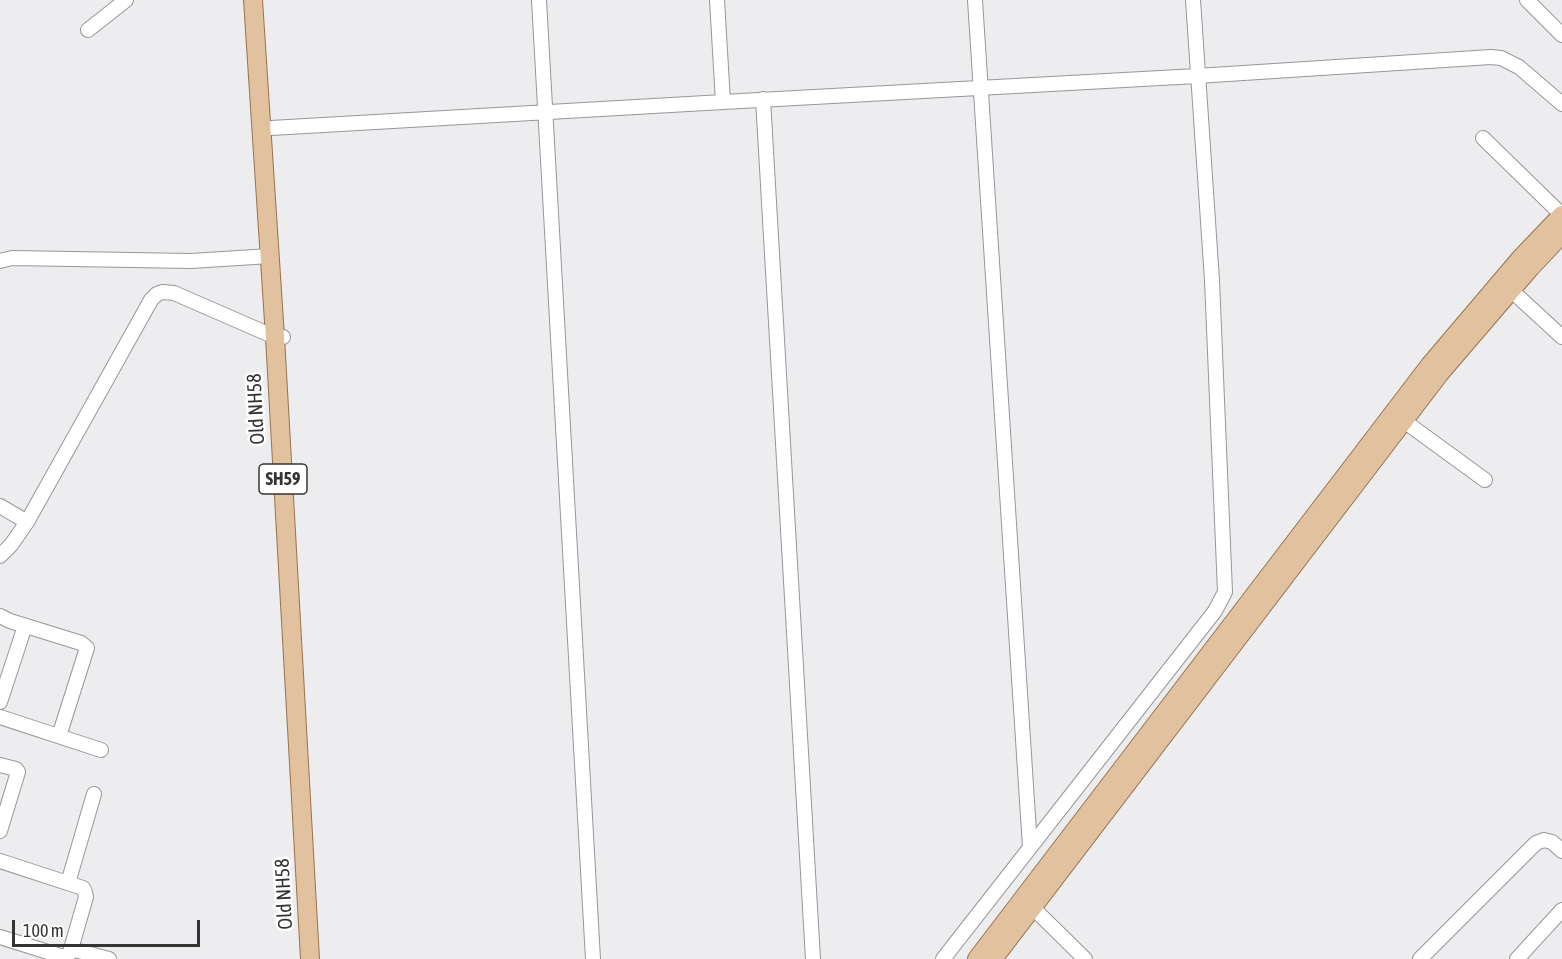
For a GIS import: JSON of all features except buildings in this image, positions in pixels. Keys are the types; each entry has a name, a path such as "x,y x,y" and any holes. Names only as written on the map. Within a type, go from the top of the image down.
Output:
{"main road":[{"name":"Old NH58","path":"253,0 270,256 279,337 319,959"},
{"name":"Old NH58","path":"262,0 271,128 279,337 310,959"},
{"path":"993,959 1028,903 1430,365 1520,259 1562,215"},
{"path":"977,959 1028,903 1440,373 1562,234"}],"street":[{"path":"88,30 126,0"},
{"path":"539,0 593,959"},
{"path":"717,0 723,102"},
{"path":"975,0 1030,847"},
{"path":"943,959 1215,611 1225,592 1212,280 1193,0"},
{"path":"1527,0 1562,35"},
{"path":"271,128 1197,76 1491,57 1501,58 1519,66 1562,104"},
{"path":"763,99 813,959"},
{"path":"1483,138 1562,215"},
{"path":"0,261 12,258 190,261 270,256"},
{"path":"1511,290 1562,337"},
{"path":"0,556 27,522 151,300 157,294 174,293 279,337"},
{"path":"1404,421 1485,480"},
{"path":"0,506 27,522"},
{"path":"0,616 81,643 87,648 59,736"},
{"path":"0,702 25,626"},
{"path":"0,717 101,750"},
{"path":"0,765 13,768 18,772 0,831"},
{"path":"68,883 94,794"},
{"path":"1420,959 1536,843 1544,840 1552,842 1562,851"},
{"path":"0,861 83,888 86,892 68,955"},
{"path":"1028,903 1085,959"},
{"path":"1517,959 1562,910"},
{"path":"0,937 68,955 108,959"}]}
